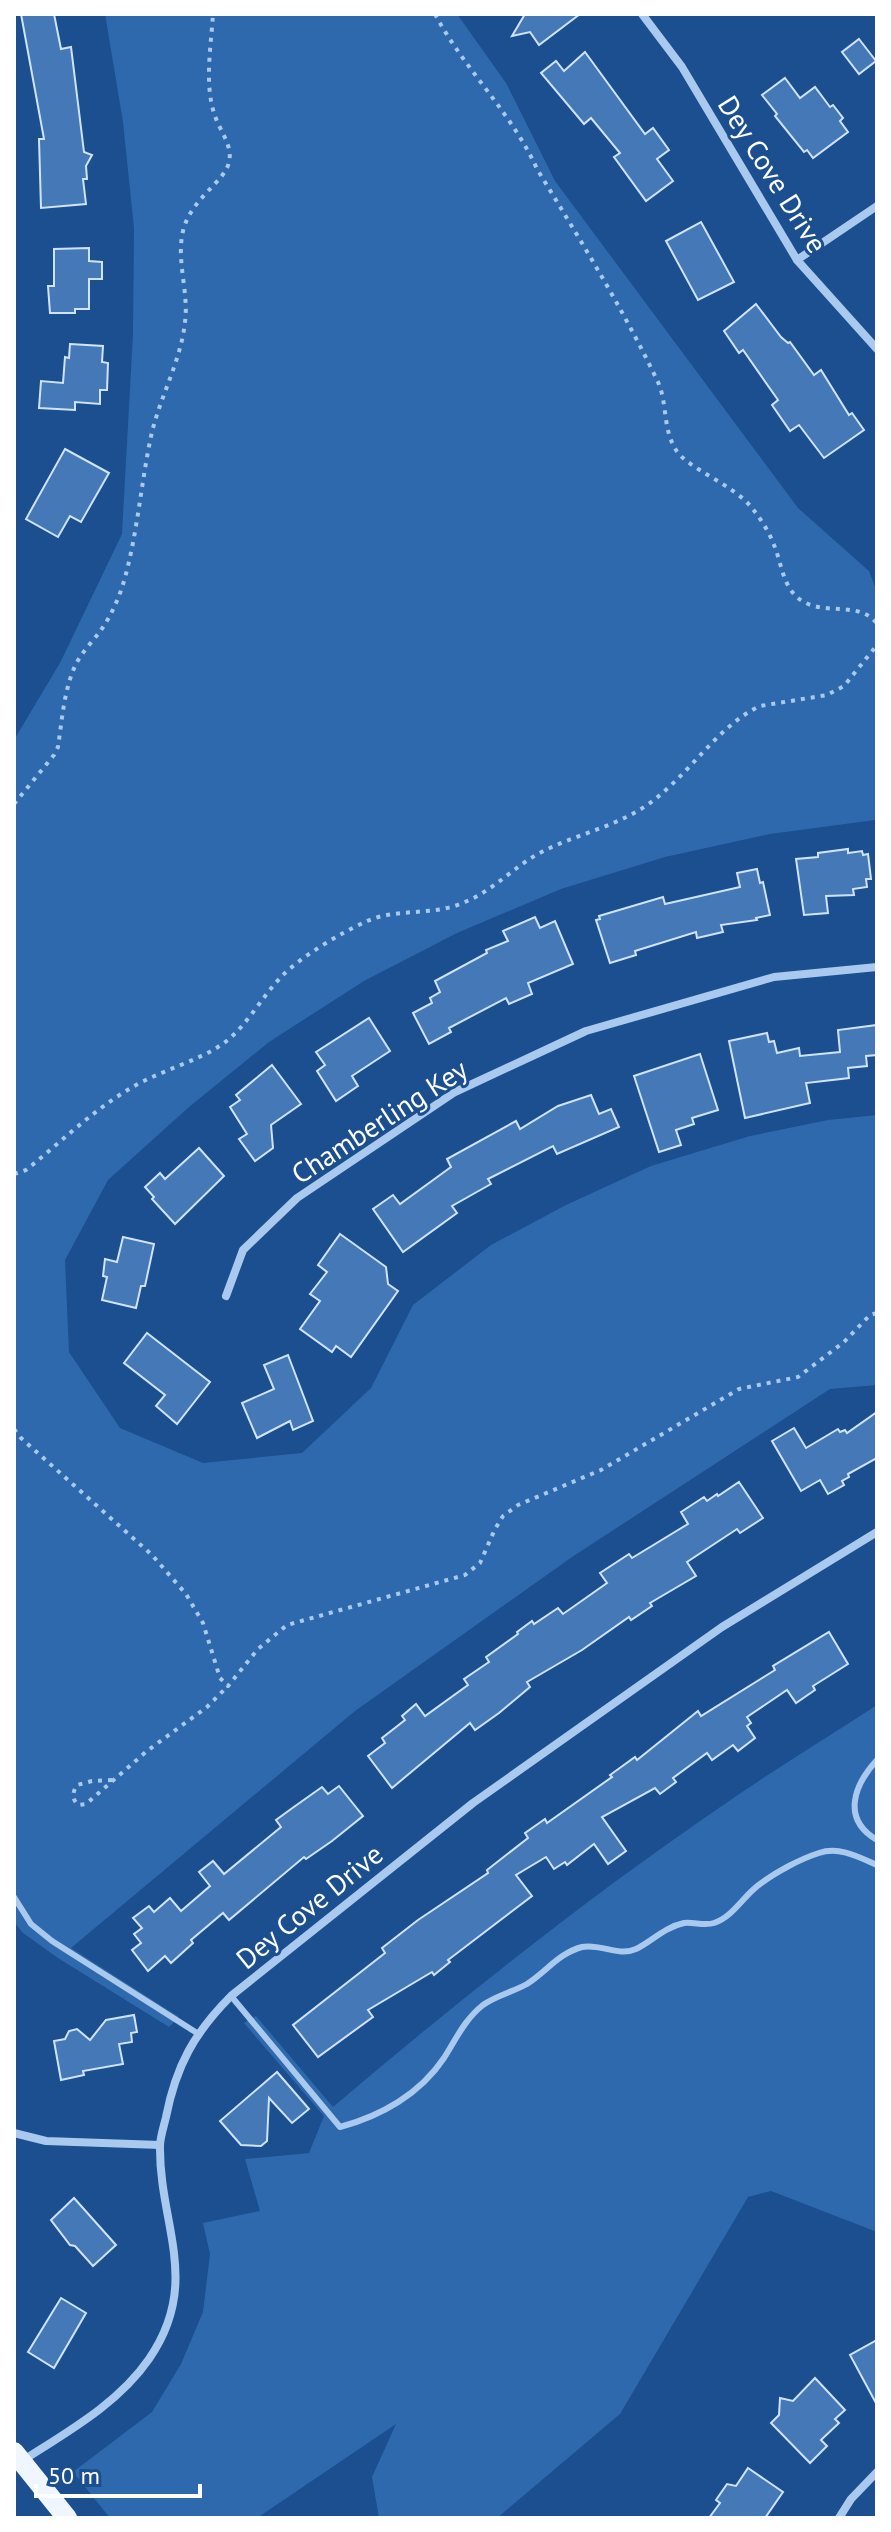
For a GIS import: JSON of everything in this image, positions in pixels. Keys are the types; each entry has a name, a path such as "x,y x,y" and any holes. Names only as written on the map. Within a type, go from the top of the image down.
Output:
{"main road":[{"path":"16,2459 67,2518"}],"street":[{"name":"Dey Cove Drive","path":"642,14 682,67 797,260 877,349"},
{"path":"797,260 877,206"},
{"name":"Chamberling Key","path":"226,1296 243,1250 297,1198 455,1092 586,1031 774,977 877,967"},
{"name":"Dey Cove Drive","path":"16,2459 82,2423 128,2384 149,2359 160,2339 176,2287 175,2248 160,2145 172,2087 197,2033 231,1996 473,1803 722,1627 877,1532"},
{"path":"14,2133 46,2141 160,2145"},
{"path":"839,2518 851,2499 877,2472"}],"lane":[{"path":"877,1760 865,1773 855,1792 855,1807 866,1833 877,1840"},
{"path":"231,1996 340,2127 389,2107 422,2086 464,2024 483,2005 527,1984 566,1953 596,1946 621,1952 635,1949 658,1933 683,1923 711,1924 722,1919 760,1884 820,1852 854,1854 877,1865"},
{"path":"14,1897 31,1924 52,1941 197,2033"}],"path":[{"path":"14,804 58,747 71,675 77,660 114,608 124,581 151,438 177,361 185,322 181,257 183,232 194,205 227,169 230,160 230,150 211,102 209,81 213,14"},
{"path":"435,14 448,39 527,146 537,169 633,328 660,386 668,432 676,450 685,461 726,484 752,507 774,545 789,587 798,597 806,603 862,611 877,624"},
{"path":"14,1174 26,1170 128,1090 161,1071 220,1046 239,1031 285,972 366,921 382,916 439,911 467,902 533,857 633,814 658,799 750,710 827,695 844,686 877,645"},
{"path":"112,1780 77,1785 73,1792 74,1801 78,1805 86,1804 112,1780 207,1707 258,1649 287,1625 465,1575 480,1563 503,1516 518,1505 601,1470 739,1389 798,1377 870,1315 877,1313"},
{"path":"14,1429 152,1555 186,1594 203,1623 220,1678 228,1686"}],"shaded area":[{"path":"105,14 457,14 506,83 555,181 798,508 869,571 877,592 875,820 770,834 665,857 561,889 457,933 364,981 269,1042 189,1107 108,1180 65,1260 69,1352 120,1428 203,1463 302,1453 371,1388 413,1305 491,1245 566,1205 651,1166 750,1136 828,1120 877,1115 877,1385 830,1389 572,1557 355,1711 71,1948 179,2017 169,2027 58,1958 23,1933 14,1922 14,740 60,663 122,534 133,334 134,228 123,122"},
{"path":"877,1705 877,2232 771,2191 748,2197 620,2414 497,2518 379,2518 372,2477 396,2424 257,2518 110,2518 73,2472 152,2412 181,2364 203,2312 210,2254 203,2223 260,2211 245,2159 309,2153 324,2116 244,2023 256,2016 333,2107 478,1988 627,1873 747,1789"}],"building":[{"path":"21,14 54,14 61,49 71,47 84,152 92,155 86,166 87,179 83,179 86,204 41,208 39,139 44,139"},
{"path":"525,14 580,14 539,45 530,32 512,36"},
{"path":"859,39 876,61 859,74 842,52"},
{"path":"585,52 645,134 653,128 669,150 657,159 673,181 646,201 614,157 620,153 591,118 584,124 541,73 556,61 564,71"},
{"path":"785,78 800,98 815,87 843,118 840,121 848,132 813,158 807,150 804,152 762,95"},
{"path":"701,222 734,282 698,300 666,241"},
{"path":"89,248 89,261 102,262 102,279 89,279 89,309 75,309 75,313 50,313 48,286 54,286 54,249"},
{"path":"756,304 814,375 821,370 849,415 852,413 864,430 824,458 799,425 790,431 772,405 778,400 743,350 739,353 724,331"},
{"path":"70,344 103,346 102,362 108,363 107,390 100,390 100,404 75,402 75,410 39,408 41,381 63,383 65,357 69,358"},
{"path":"65,449 109,473 81,522 70,516 58,537 26,519"},
{"path":"848,849 848,853 862,851 863,855 868,854 871,879 866,879 867,887 853,889 854,895 826,896 828,913 804,915 796,859"},
{"path":"757,869 770,915 721,925 723,932 697,938 696,932 635,951 636,955 610,963 596,920 600,919 599,916 663,897 665,904 740,887 737,873"},
{"path":"535,917 540,928 555,921 573,964 528,983 532,994 509,1004 506,998 449,1028 451,1032 429,1044 413,1013 432,1003 430,998 440,992 435,981 487,953 486,950 508,941 503,931"},
{"path":"369,1018 390,1051 352,1076 358,1086 336,1101 317,1071 325,1065 316,1052"},
{"path":"877,1025 877,1055 866,1056 867,1066 848,1068 849,1078 806,1083 810,1103 745,1118 729,1041 767,1033 769,1042 774,1041 777,1053 799,1048 800,1056 840,1052 838,1030"},
{"path":"700,1054 718,1110 692,1118 694,1124 676,1130 681,1145 659,1152 634,1076"},
{"path":"272,1065 301,1104 271,1125 273,1148 255,1161 239,1139 247,1134 230,1107 240,1100 236,1095"},
{"path":"591,1095 599,1114 611,1109 619,1127 557,1154 553,1146 488,1179 491,1184 452,1206 457,1213 403,1252 373,1209 393,1195 400,1204 451,1167 447,1159 516,1121 520,1129 558,1106"},
{"path":"199,1148 224,1176 175,1224 145,1187 160,1173 165,1179"},
{"path":"340,1234 386,1267 388,1284 398,1291 351,1357 336,1346 332,1352 300,1329 320,1301 310,1294 327,1272 318,1265"},
{"path":"123,1237 154,1244 145,1286 141,1286 136,1308 102,1300 107,1277 103,1276 105,1259 117,1262"},
{"path":"147,1333 210,1382 177,1424 156,1406 165,1395 124,1363"},
{"path":"288,1355 313,1421 293,1430 290,1421 257,1438 242,1403 274,1389 264,1365"},
{"path":"877,1412 877,1458 848,1474 849,1477 842,1481 844,1485 828,1494 820,1480 801,1491 772,1441 794,1428 806,1448 838,1429 847,1433"},
{"path":"739,1482 763,1518 740,1533 737,1529 687,1562 696,1576 650,1603 652,1606 631,1620 629,1617 582,1650 527,1682 530,1687 499,1713 475,1730 470,1723 392,1788 368,1756 385,1743 382,1738 405,1720 402,1716 416,1704 425,1716 468,1685 464,1679 489,1662 486,1657 517,1632 558,1608 563,1614 607,1583 600,1573 629,1554 632,1558 688,1524 681,1512 704,1497 707,1501 718,1496"},
{"path":"829,1632 848,1664 813,1686 815,1690 796,1703 787,1690 747,1717 751,1723 747,1726 755,1738 738,1751 733,1745 712,1760 707,1753 673,1778 676,1782 660,1794 655,1788 602,1817 626,1851 608,1864 594,1844 567,1865 565,1862 554,1869 546,1857 516,1875 532,1896 448,1960 450,1962 434,1975 432,1972 368,2010 373,2017 318,2057 293,2025 385,1953 382,1948 488,1873 487,1870 528,1838 525,1833 545,1819 547,1823 635,1757 637,1760 698,1711 701,1716"},
{"path":"339,1786 363,1816 332,1841 306,1859 304,1857 229,1920 223,1913 191,1940 193,1943 171,1963 165,1956 148,1971 132,1950 141,1943 134,1934 142,1928 133,1918 149,1906 154,1912 170,1898 181,1911 210,1886 199,1872 213,1861 224,1874 281,1827 276,1820 322,1787 328,1794"},
{"path":"134,2015 137,2032 131,2033 132,2042 119,2044 123,2064 83,2071 84,2075 61,2080 54,2041 65,2039 69,2031 77,2029 90,2040 106,2020"},
{"path":"277,2072 309,2109 292,2123 269,2098 267,2141 261,2146 241,2145 220,2121"},
{"path":"74,2198 116,2245 93,2266 75,2246 70,2245 51,2220"},
{"path":"61,2298 86,2313 54,2368 28,2352"},
{"path":"877,2340 877,2405 850,2355"},
{"path":"815,2378 845,2410 835,2419 839,2423 821,2440 827,2446 810,2463 771,2423 779,2415 780,2398 793,2401"},
{"path":"748,2468 783,2492 765,2518 709,2518 720,2503 716,2500 727,2484 736,2486"}]}
